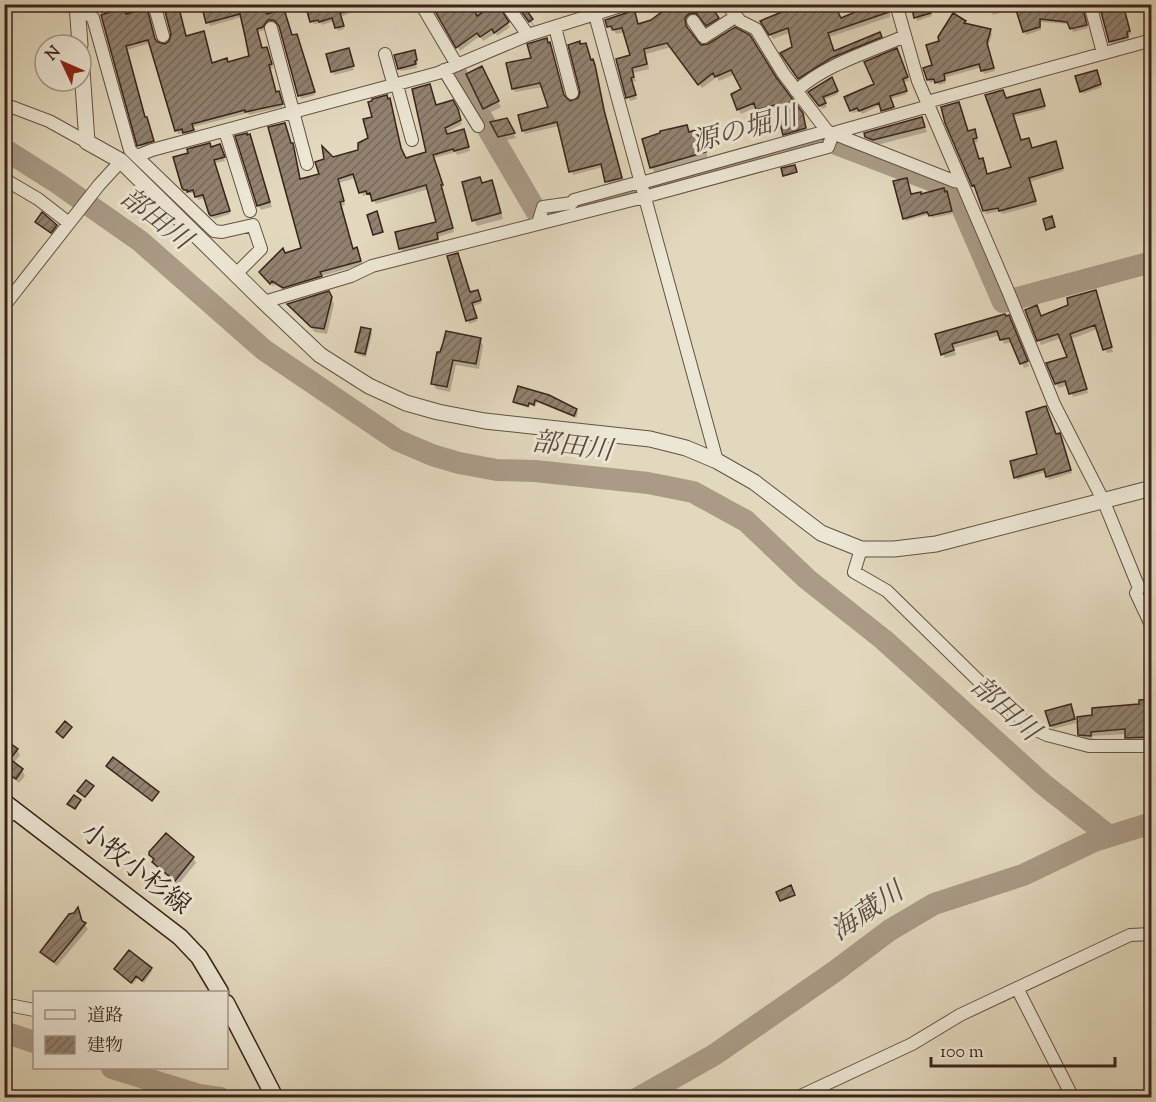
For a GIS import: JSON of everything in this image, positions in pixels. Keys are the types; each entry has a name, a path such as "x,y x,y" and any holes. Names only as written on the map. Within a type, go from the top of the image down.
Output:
{"main road":[{"name":"小牧小杉線","path":"8,811 180,937 199,957 219,991"},
{"name":"小牧小杉線","path":"228,1007 275,1098"}],"street":[{"path":"154,4 163,36"},
{"path":"421,4 457,65"},
{"path":"506,4 528,35"},
{"path":"137,156 444,70 528,35 555,27 594,9 627,4"},
{"path":"727,4 735,17 756,29 796,91 830,137 954,182 960,182"},
{"path":"896,4 918,81 1054,404 1104,502 1139,588 1136,593 1152,627"},
{"path":"1090,4 1104,53"},
{"path":"77,5 79,33"},
{"path":"77,5 93,18 130,150 214,231 222,232 254,225 261,249 236,274"},
{"path":"594,9 717,461"},
{"path":"693,21 704,37 735,17"},
{"path":"555,27 572,93"},
{"path":"271,28 307,164"},
{"path":"796,91 831,68 905,36"},
{"path":"264,302 351,276 372,266 538,223 642,188 830,137 928,104 1152,40"},
{"path":"385,54 412,140"},
{"path":"444,70 478,126"},
{"path":"84,93 87,142"},
{"path":"4,104 50,121 121,160 264,302 320,354 369,386 406,403 485,421 650,439 686,448 717,461 754,483 821,533 861,549 894,549 936,544 1152,488"},
{"path":"225,131 250,212"},
{"path":"4,306 121,160"},
{"path":"4,179 72,219"},
{"path":"538,223 543,207 642,188"},
{"path":"861,549 854,572 887,591 993,695 1034,729 1047,735 1089,746 1152,746"},
{"path":"796,1098 912,1044 960,1015 1130,935 1152,934"},
{"path":"1017,988 1073,1098"},
{"path":"4,1004 33,1010"}],"building":[{"path":"163,4 178,4 186,36 204,31 212,63 227,58 228,62 249,56 240,14 206,23 201,4 265,4 267,14 284,9 292,35 297,34 315,92 298,96 279,26 274,20 268,20 263,27 257,29 262,48 267,47 276,92 279,91 283,104 245,112 245,110 192,124 194,130 183,133 182,129 175,131 148,40 126,46 145,117 147,117 154,141 137,146 101,15 123,8 126,14 147,8 155,39 165,44 169,41 171,34"},
{"path":"305,4 361,4 362,7 340,13 344,26 335,28 332,18 310,22"},
{"path":"431,4 472,4 477,16 494,4 498,4 509,22 494,33 492,29 480,37 477,33 456,48"},
{"path":"516,4 522,4 533,19 529,22"},
{"path":"672,4 710,4 719,18 706,26 696,13 689,14 685,18 686,26 701,45 708,44 735,27 750,35 776,77 803,113 806,128 783,135 775,105 756,110 754,103 737,110 731,94 741,89 731,70 715,77 713,73 698,85 667,43 644,49 647,64 632,68 634,77 631,78 636,95 626,98 616,59 630,55 622,28 613,30 611,26 607,27 605,20 634,8 638,24 651,20"},
{"path":"801,4 834,4 841,18 874,4 886,4 889,12 828,33 834,51 880,32 882,37 831,58 798,79 780,53 792,47 788,28 769,35 760,21"},
{"path":"911,4 929,4 931,13 914,18"},
{"path":"1034,4 1082,4 1087,25 1070,29 1067,22 1040,19 1040,27 1023,32 1016,10"},
{"path":"1099,4 1123,4 1130,31 1127,32 1128,37 1109,42"},
{"path":"953,13 966,21 964,23 991,29 987,43 994,68 981,71 979,64 944,74 945,80 935,83 934,79 927,80 923,68 932,65 926,45 939,41 938,37"},
{"path":"547,38 564,95 570,101 578,98 580,92 568,45 580,41 580,44 586,43 591,60 593,59 595,65 622,178 605,182 601,164 569,172 557,122 522,131 518,115 548,107 540,83 512,89 506,63 531,58 527,44"},
{"path":"349,48 354,66 331,72 326,54"},
{"path":"897,48 908,77 903,79 907,91 890,96 894,107 881,111 879,103 859,111 857,108 850,111 844,97 874,84 864,62"},
{"path":"415,50 416,64 398,69 394,55"},
{"path":"482,66 499,101 483,109 466,74"},
{"path":"1097,70 1101,84 1080,92 1075,76"},
{"path":"832,77 838,91 823,97 826,103 819,106 808,92"},
{"path":"430,84 436,105 453,100 458,109 461,120 445,128 447,134 464,129 469,147 433,155 453,228 437,233 438,239 399,249 395,232 436,222 426,185 372,201 370,193 367,194 366,191 359,193 353,174 338,179 344,201 340,202 353,249 357,247 361,261 320,272 322,276 283,288 272,281 270,284 259,272 283,248 285,253 301,248 268,127 285,123 291,143 293,143 300,179 319,174 315,162 324,159 322,146 333,157 358,150 358,143 368,138 363,119 372,117 368,102 387,95 388,99 390,98 401,148 406,158 426,152 412,89"},
{"path":"1040,89 1045,106 1013,114 1021,140 1029,138 1032,148 1056,141 1063,168 1029,178 1036,201 999,211 998,208 983,211 974,185 972,186 945,123 941,107 959,102 968,131 975,129 977,138 973,139 979,159 983,158 987,174 1011,167 985,95 1003,90 1006,98"},
{"path":"922,117 925,127 873,140 865,137 864,133"},
{"path":"507,118 515,133 498,137 490,122"},
{"path":"687,125 689,132 699,129 706,152 650,168 642,139 660,133 660,131"},
{"path":"247,133 247,135 250,134 270,202 257,206 235,136"},
{"path":"210,143 211,147 220,144 225,157 214,160 230,211 211,216 203,195 195,197 193,190 187,192 182,188 173,157 188,153 187,149"},
{"path":"795,165 797,172 783,176 781,168"},
{"path":"480,177 482,183 492,180 501,213 472,221 462,182"},
{"path":"907,178 911,194 944,188 945,192 947,191 952,211 929,216 927,212 903,219 893,181"},
{"path":"377,211 383,232 373,235 367,215"},
{"path":"42,212 57,225 51,233 35,222"},
{"path":"1052,216 1055,227 1046,230 1043,219"},
{"path":"458,253 470,292 478,290 481,300 472,303 477,318 466,321 447,256"},
{"path":"1096,290 1112,347 1103,350 1095,325 1070,334 1087,389 1069,394 1065,381 1055,384 1046,363 1067,357 1058,334 1037,341 1025,310 1037,305 1041,316 1068,305 1067,298"},
{"path":"329,291 332,297 324,329 311,327 287,304"},
{"path":"1005,314 1009,315 1028,361 1020,364 1009,338 1000,340 997,331 952,344 954,350 941,355 935,334"},
{"path":"361,327 371,329 365,354 355,352"},
{"path":"446,331 481,338 476,364 453,360 447,387 431,384 437,352 440,352"},
{"path":"518,386 549,395 577,409 574,416 535,400 534,405 529,403 528,406 513,402"},
{"path":"1046,406 1056,434 1060,433 1071,470 1046,477 1044,469 1014,478 1010,461 1037,454 1026,412"},
{"path":"1152,699 1152,737 1125,738 1125,729 1091,732 1091,736 1078,735 1077,717 1092,715 1092,708 1139,704 1139,700"},
{"path":"1071,704 1075,719 1050,726 1045,711"},
{"path":"65,721 72,727 63,738 56,732"},
{"path":"4,739 18,749 10,759 23,769 16,779 4,771"},
{"path":"113,757 159,792 152,801 106,766"},
{"path":"86,780 94,786 85,797 77,791"},
{"path":"74,795 81,800 75,809 67,804"},
{"path":"166,833 194,857 175,881 152,862 154,859 149,855 149,852"},
{"path":"791,885 795,895 780,901 776,892"},
{"path":"78,907 82,921 86,923 54,962 40,952 69,914 74,913"},
{"path":"129,950 152,968 142,981 136,976 131,983 114,969"}],"waterway":[{"name":"源の堀川","path":"456,74 536,211 546,214 823,139 954,189 1003,302 1152,262"},
{"name":"部田川","path":"4,149 56,182 140,241 264,350 397,440 432,455 497,470 535,471 648,483 693,492 746,521 807,579 884,640 1043,784 1109,836"},
{"name":"海蔵川","path":"638,1098 714,1055 834,972 890,930 934,904 1023,875 1094,841 1152,823"},
{"name":"海蔵川","path":"4,1032 33,1042"},
{"name":"海蔵川","path":"115,1069 199,1095 220,1098"}]}
